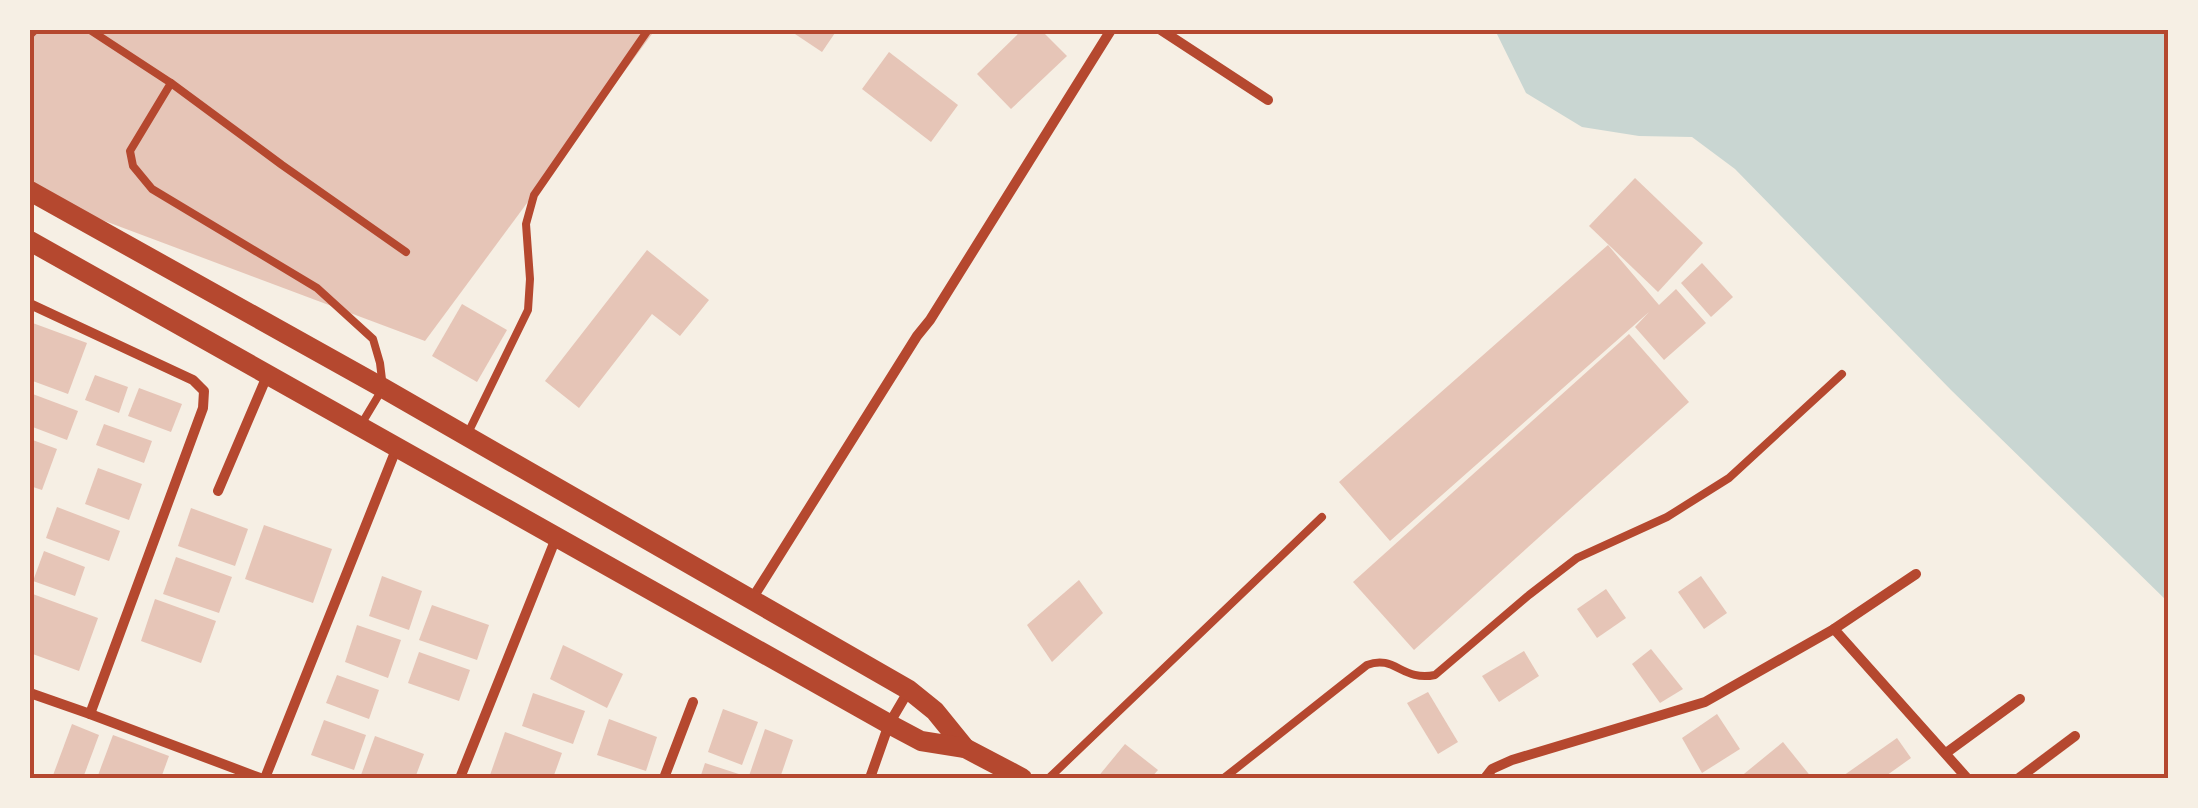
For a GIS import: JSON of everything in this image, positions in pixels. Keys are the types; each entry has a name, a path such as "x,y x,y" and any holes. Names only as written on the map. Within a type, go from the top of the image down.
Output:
{"main road":[{"path":"32,197 382,388 909,690 934,710 965,748"},
{"path":"30,241 889,724 921,741 965,748 1022,778"}],"street":[{"path":"751,600 1112,30"},
{"path":"1162,30 1268,100"},
{"path":"30,304 193,380 204,391 203,408 90,714"},
{"path":"218,491 267,376"},
{"path":"30,694 263,778 397,447"},
{"path":"460,778 557,536"},
{"path":"1485,778 1492,769 1512,760 1705,702 1834,629 1916,574"},
{"path":"1834,629 1967,778"},
{"path":"870,778 889,724 909,690"},
{"path":"1946,754 2020,699"},
{"path":"664,778 694,702"},
{"path":"2019,778 2076,736"}],"lane":[{"path":"90,30 171,83 406,252"},
{"path":"466,437 528,310 526,224 534,195 648,30"},
{"path":"171,83 130,151 134,166 152,189 317,288 373,339 382,388 360,426"},
{"path":"1224,778 1373,662 1384,662 1411,676 1435,676 1577,558 1667,517 1730,478 1842,374"},
{"path":"1049,778 1322,517"}],"shaded area":[{"path":"1495,30 2168,30 2168,602 1951,390 1735,169 1692,137 1639,136 1582,127 1526,93"}],"building":[{"path":"30,30 655,30 425,341 30,193"},
{"path":"789,30 837,30 822,52"},
{"path":"1022,30 1041,30 1067,56 1011,109 977,74"},
{"path":"889,52 958,105 931,142 862,89"},
{"path":"1635,178 1703,243 1658,292 1589,226"},
{"path":"1608,245 1659,305 1676,289 1706,323 1664,360 1635,327 1649,312 1390,541 1339,482"},
{"path":"647,250 709,300 680,336 652,314 579,408 545,381"},
{"path":"1702,263 1733,297 1711,317 1681,283"},
{"path":"462,304 507,330 477,382 432,356"},
{"path":"30,322 87,343 68,394 30,380"},
{"path":"1629,334 1689,402 1414,650 1353,582"},
{"path":"95,375 128,387 119,413 85,400"},
{"path":"139,388 182,404 171,432 128,416"},
{"path":"30,393 78,411 67,440 30,426"},
{"path":"104,424 152,441 144,463 96,445"},
{"path":"30,439 57,449 42,490 30,486"},
{"path":"98,468 142,484 129,520 85,504"},
{"path":"57,507 120,531 109,561 46,538"},
{"path":"191,508 248,529 235,566 178,546"},
{"path":"264,525 332,549 313,603 245,579"},
{"path":"44,551 85,567 75,596 33,581"},
{"path":"176,557 232,577 219,613 163,594"},
{"path":"382,576 422,591 409,630 369,616"},
{"path":"1701,576 1727,613 1704,629 1678,592"},
{"path":"1079,580 1103,613 1052,662 1027,625"},
{"path":"1606,589 1626,618 1597,638 1577,609"},
{"path":"30,593 98,618 79,671 30,653"},
{"path":"155,599 216,621 201,663 141,641"},
{"path":"432,605 489,625 477,660 419,640"},
{"path":"357,625 401,640 388,678 345,662"},
{"path":"563,645 623,674 607,708 550,679"},
{"path":"1651,649 1683,689 1660,703 1632,664"},
{"path":"1524,651 1539,676 1499,702 1482,676"},
{"path":"419,652 470,670 459,701 408,683"},
{"path":"337,675 379,690 369,719 326,703"},
{"path":"1428,692 1458,742 1438,754 1407,703"},
{"path":"533,693 585,711 573,744 522,726"},
{"path":"723,709 758,722 742,765 708,752"},
{"path":"1717,714 1740,749 1702,773 1682,738"},
{"path":"609,719 657,737 646,771 597,755"},
{"path":"324,720 366,735 354,770 311,755"},
{"path":"72,724 99,735 83,778 52,778"},
{"path":"765,729 793,740 780,778 749,776"},
{"path":"505,732 562,753 553,778 489,778"},
{"path":"113,735 169,756 161,778 97,778"},
{"path":"375,736 424,754 415,778 361,775"},
{"path":"1897,738 1911,758 1883,778 1840,778"},
{"path":"1783,742 1812,778 1739,778"},
{"path":"1125,744 1158,770 1151,778 1097,778"},
{"path":"705,763 748,777 748,778 700,778"}]}
